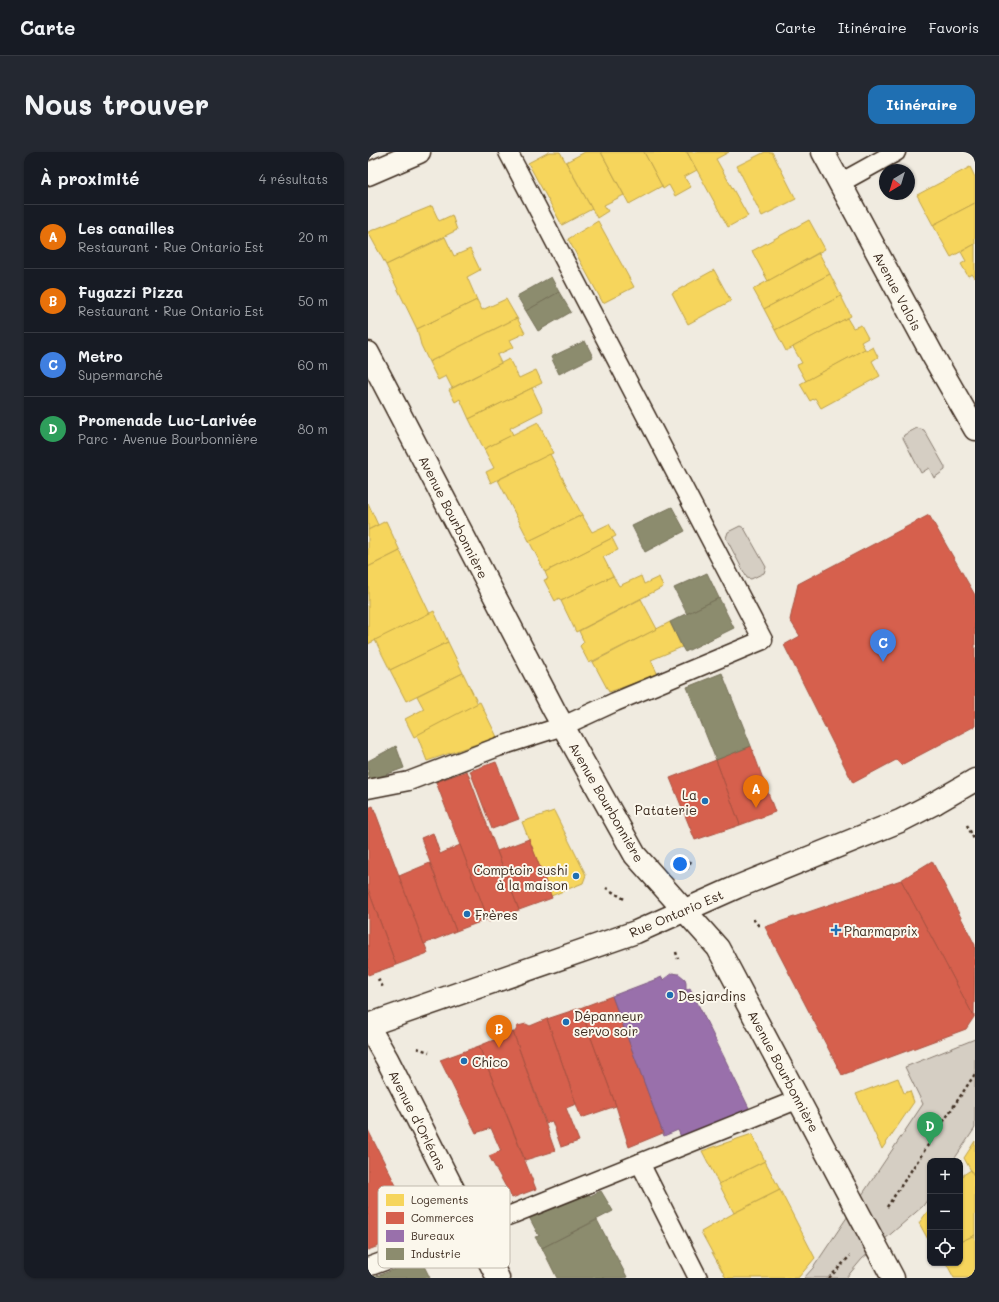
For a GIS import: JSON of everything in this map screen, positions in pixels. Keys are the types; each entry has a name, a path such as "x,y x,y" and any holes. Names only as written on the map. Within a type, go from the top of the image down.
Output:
{"street":[{"path":"368,174 419,152"},
{"name":"Avenue Valois","path":"823,152 932,354 975,429"},
{"name":"Avenue Bourbonnière","path":"368,353 563,726 635,855 718,948 893,1278"},
{"name":"Rue Ontario Est","path":"368,1026 636,932 737,887 900,821 975,780"},
{"name":"Avenue d'Orléans","path":"368,1026 387,1059 452,1186"},
{"name":"Avenue d'Orléans","path":"493,1268 498,1278"}],"lane":[{"path":"368,789 409,781 498,747 563,726 615,702 763,640 508,152"},
{"path":"840,183 896,152"},
{"path":"510,1215 799,1099"},
{"path":"640,1163 698,1278"},
{"path":"368,1267 378,1263"}],"path":[{"path":"967,825 975,841"},
{"path":"687,869 691,861"},
{"path":"606,888 626,900"},
{"path":"754,919 759,926"},
{"path":"676,952 678,959"},
{"path":"378,979 385,990"},
{"path":"417,1048 429,1052"},
{"path":"884,1212 975,1074"},
{"path":"829,1278 855,1251"}],"shaded area":[{"path":"917,428 924,430 945,467 945,470 934,478 929,468 921,473 903,438 904,435"},
{"path":"740,526 744,528 766,567 764,573 751,579 747,578 726,538 728,532"},
{"path":"975,1039 975,1128 955,1158 927,1158 927,1200 923,1206 862,1259 846,1278 804,1278 813,1268 923,1104 905,1067"}],"building: Logements":[{"path":"549,152 560,152 592,209 562,225 528,163"},
{"path":"585,152 601,152 624,195 604,205 608,211 597,218 566,162"},
{"path":"601,152 644,152 662,186 629,204"},
{"path":"644,152 687,152 697,170 684,177 691,187 675,196 669,185 663,189"},
{"path":"687,152 729,152 716,159 748,216 728,227"},
{"path":"765,152 772,152 796,199 762,216 737,166"},
{"path":"970,167 975,177 975,203 933,225 917,195"},
{"path":"975,203 975,244 951,257 933,225"},
{"path":"432,206 439,221 452,215 457,230 386,265 368,232"},
{"path":"809,220 825,249 768,281 752,251"},
{"path":"598,221 634,287 603,303 568,239"},
{"path":"445,237 454,256 470,249 480,270 467,277 477,300 417,329 386,265"},
{"path":"975,244 975,278 972,274 968,276 961,264 966,261 961,252"},
{"path":"819,253 830,274 764,309 753,289"},
{"path":"714,270 731,301 688,324 672,293"},
{"path":"830,274 841,296 775,330 764,309"},
{"path":"841,296 851,316 786,351 775,330"},
{"path":"506,299 517,318 429,362 421,345 417,329 477,300 482,310"},
{"path":"517,318 525,333 510,340 514,347 497,355 501,363 452,388 446,376 438,380 429,362"},
{"path":"847,318 853,328 861,325 868,338 861,342 865,349 806,381 797,365 802,363 793,347"},
{"path":"873,347 878,357 872,361 880,376 821,408 815,398 810,401 800,384 865,349 866,351"},
{"path":"509,359 519,378 536,370 542,383 469,419 460,399 455,402 449,390"},
{"path":"532,388 543,411 510,428 513,435 484,449 469,419"},
{"path":"538,422 553,453 491,483 486,472 494,468 484,449"},
{"path":"550,454 582,515 529,541 498,480"},
{"path":"368,503 378,525 368,530"},
{"path":"582,515 592,532 609,524 616,536 545,572 529,541"},
{"path":"386,521 400,551 368,567 368,530"},
{"path":"612,538 618,550 603,557 613,576 561,601 559,598 555,601 544,580 548,579 545,572"},
{"path":"400,551 430,614 368,644 368,567"},
{"path":"613,576 619,586 641,576 644,584 659,577 663,587 576,632 561,601"},
{"path":"641,599 657,629 589,663 580,646 584,642 579,631"},
{"path":"434,611 448,642 390,670 375,640"},
{"path":"670,622 682,647 651,660 658,675 609,692 593,662"},
{"path":"448,642 463,673 406,701 390,670"},
{"path":"463,673 478,704 414,737 405,719 424,709 417,696"},
{"path":"480,702 497,737 427,761 417,735"},
{"path":"554,811 586,875 583,883 551,896 522,822"},
{"path":"898,1078 904,1093 910,1091 914,1102 882,1149 856,1094"},
{"path":"752,1134 765,1161 719,1184 702,1151"},
{"path":"975,1141 975,1178 964,1158"},
{"path":"765,1161 780,1190 734,1213 719,1184"},
{"path":"971,1170 975,1178 975,1235 963,1241 963,1194 963,1175"},
{"path":"780,1190 815,1258 798,1278 726,1278 701,1232 734,1213"},
{"path":"927,1212 927,1238 919,1223"},
{"path":"975,1235 975,1278 954,1278 948,1266 963,1266 963,1241"}],"building: Commerces":[{"path":"929,515 975,595 975,726 901,765 896,760 853,783 784,645 800,636 790,620 798,584"},
{"path":"751,746 775,812 740,825 716,760"},
{"name":"La Pataterie","path":"716,760 740,825 695,840 670,778"},
{"path":"496,762 519,819 492,829 470,771"},
{"path":"467,771 519,910 489,922 436,782"},
{"path":"373,806 428,953 396,965 368,889 368,808"},
{"path":"433,833 440,854 460,845 488,919 456,931 421,838"},
{"path":"529,839 552,898 519,910 497,851"},
{"path":"932,861 975,945 974,1017 901,880"},
{"path":"430,863 456,931 424,944 399,876"},
{"path":"901,880 974,1017 966,1029 842,1075 765,927"},
{"path":"368,889 396,965 368,975"},
{"path":"612,996 663,1133 629,1147 616,1106 580,1008"},
{"path":"580,1008 616,1106 581,1118 547,1019"},
{"path":"547,1019 576,1104 566,1108 579,1141 561,1147 552,1121 546,1123 513,1032 515,1032 518,1026 526,1024 530,1026"},
{"path":"513,1032 555,1151 525,1160 479,1046"},
{"path":"479,1046 536,1189 512,1198 510,1194 510,1186 505,1186 489,1156 501,1151 491,1128 476,1133 440,1060"},
{"path":"368,1130 396,1186 378,1186 378,1246 368,1250"}],"building: Bureaux":[{"path":"672,973 679,974 685,979 686,990 690,988 750,1110 681,1137 678,1130 664,1136 612,996 662,977 663,980"}],"building: Industrie":[{"path":"551,277 559,292 526,311 517,296"},
{"path":"559,292 571,312 538,331 526,311"},
{"path":"585,341 593,357 559,374 551,357"},
{"path":"672,507 685,531 645,552 632,526"},
{"path":"707,573 719,598 687,614 674,588"},
{"path":"719,598 734,628 685,652 670,622"},
{"path":"722,673 751,746 716,760 687,687"},
{"path":"396,746 404,768 371,780 368,774 368,761"},
{"path":"601,1191 613,1211 542,1248 535,1237 539,1236 529,1217 588,1193 590,1196"},
{"path":"597,1220 627,1277 557,1278 542,1248"},
{"path":"399,1268 425,1268 430,1278 371,1278"}],"place":[{"name":"Metro","path":"883,662"},
{"name":"La Pataterie","path":"705,801"},
{"name":"Les canailles","path":"756,808"},
{"name":"Comptoir sushi à la maison","path":"576,876"},
{"name":"Frères","path":"467,914"},
{"name":"Pharmaprix","path":"836,930"},
{"name":"Desjardins","path":"670,995"},
{"name":"Dépanneur servo soir","path":"566,1022"},
{"name":"Fugazzi Pizza","path":"499,1048"},
{"name":"Chico","path":"464,1061"},
{"name":"Promenade Luc-Larivée","path":"930,1145"}]}
